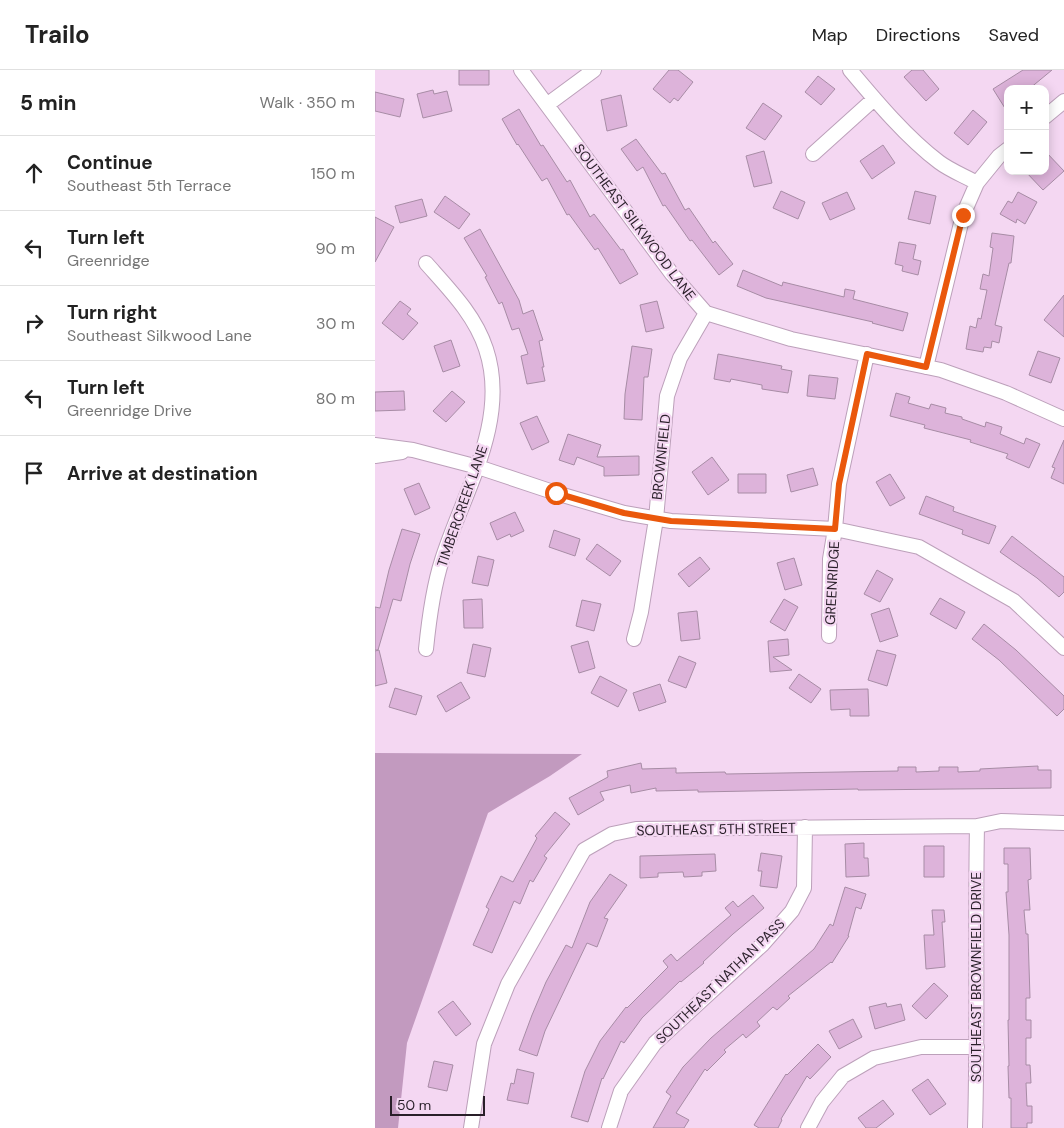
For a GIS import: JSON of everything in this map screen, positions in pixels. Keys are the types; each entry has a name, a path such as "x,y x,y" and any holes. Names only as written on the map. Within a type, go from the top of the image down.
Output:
{"street":[{"name":"SOUTHEAST SILKWOOD LANE","path":"521,70 672,274 706,313 791,339 941,370 1006,393 1064,419"},
{"path":"548,104 594,70"},
{"path":"851,70 874,99 923,149 941,164 977,183"},
{"path":"813,154 874,99"},
{"path":"1049,114 1064,101"},
{"path":"926,367 963,215 977,183 1004,152"},
{"name":"TIMBERCREEK LANE","path":"426,263 473,319 486,349 493,380 491,416 478,466 442,560 428,625 426,649"},
{"name":"BROWNFIELD","path":"635,639 655,519 667,396 680,358 706,313"},
{"name":"GREENRIDGE","path":"829,636 830,559 839,484 867,354"},
{"path":"375,445 413,450 478,466 556,493 624,513 655,519 835,529 919,548 1014,600 1064,648"},
{"path":"375,456 413,450"},
{"name":"SOUTHEAST 5TH STREET","path":"471,1128 484,1044 509,984 584,850 612,834 637,829 977,826 1001,821 1064,822"},
{"name":"SOUTHEAST BROWNFIELD DRIVE","path":"975,1128 977,826"},
{"name":"SOUTHEAST NATHAN PASS","path":"609,1128 621,1091 655,1043 763,944 792,911 804,888 805,827"},
{"path":"808,1128 822,1102 843,1076 874,1058 921,1047 977,1048"}],"shaded area":[{"path":"375,753 582,754 550,776 488,813 407,1043 398,1128 375,1128"}],"building":[{"path":"459,70 489,70 489,85 459,85"},
{"path":"669,70 678,70 693,82 678,101 674,98 670,103 653,89"},
{"path":"912,70 923,70 939,89 926,101 904,77"},
{"path":"1023,70 1052,70 1034,85 1004,85 1004,107 993,89"},
{"path":"818,76 835,89 821,105 805,92"},
{"path":"433,90 434,94 447,91 452,111 423,118 417,94"},
{"path":"375,92 404,99 400,117 375,111"},
{"path":"621,95 627,126 607,131 601,100"},
{"path":"763,103 782,116 765,140 746,128"},
{"path":"519,109 541,146 543,145 567,182 570,180 590,217 594,214 621,250 623,249 638,274 620,284 598,248 595,250 569,214 567,215 547,178 542,181 502,119"},
{"path":"973,110 987,122 968,145 954,133"},
{"path":"636,139 662,174 665,173 685,210 689,208 713,243 715,241 733,264 719,275 692,240 690,241 665,205 663,206 643,167 637,171 621,149"},
{"path":"883,145 895,163 872,179 860,161"},
{"path":"764,151 772,183 754,187 746,156"},
{"path":"1049,155 1064,171 1043,190 1029,175 1049,175"},
{"path":"781,191 805,202 798,219 773,208"},
{"path":"915,191 936,196 930,224 908,219"},
{"path":"847,192 855,209 830,220 822,203"},
{"path":"1018,192 1037,202 1025,224 1017,219 1016,223 1000,214 1008,201 1012,203"},
{"path":"445,196 470,214 459,229 434,212"},
{"path":"422,199 427,216 400,223 395,206"},
{"path":"375,217 394,227 375,262"},
{"path":"480,229 519,300 523,314 533,310 543,340 539,341 545,381 527,384 521,356 528,354 519,328 512,330 502,302 499,304 485,277 487,276 464,238"},
{"path":"992,233 1014,236 1011,263 1009,263 995,325 1002,327 999,343 992,341 991,348 984,347 983,352 966,349 970,326 976,328 978,318 981,319 987,290 980,289 983,274 989,276 993,248 990,247"},
{"path":"899,242 916,245 913,259 921,261 918,275 902,271 903,266 895,264"},
{"path":"743,270 782,286 783,282 844,297 845,289 855,291 853,299 908,313 903,331 873,322 766,298 737,286"},
{"path":"1064,295 1064,337 1044,320"},
{"path":"400,301 411,309 407,314 418,323 403,340 382,323"},
{"path":"657,301 664,328 646,332 640,305"},
{"path":"451,340 460,366 443,372 434,346"},
{"path":"632,346 652,349 648,377 644,377 642,420 624,419 625,394"},
{"path":"1038,351 1060,358 1051,383 1029,375"},
{"path":"718,354 782,366 781,369 792,371 788,393 762,389 762,385 731,379 730,382 714,379"},
{"path":"809,375 838,378 835,399 807,396"},
{"path":"404,391 405,410 375,411 375,392"},
{"path":"452,391 465,402 446,422 433,411"},
{"path":"896,393 910,397 908,403 929,409 931,404 946,408 945,413 962,417 962,419 985,427 986,422 1002,427 1000,434 1024,444 1026,438 1040,444 1029,468 1006,458 1008,454 970,442 971,440 924,428 925,425 890,416"},
{"path":"537,416 549,442 532,450 520,423"},
{"path":"568,434 601,445 597,457 639,456 639,475 604,476 604,467 577,457 574,465 559,460"},
{"path":"1064,440 1064,484 1051,478 1055,468 1052,467"},
{"path":"712,457 729,480 708,495 692,472"},
{"path":"813,468 818,485 791,492 787,475"},
{"path":"738,474 766,474 766,493 738,493"},
{"path":"890,474 905,498 890,506 876,482"},
{"path":"419,483 430,508 415,515 404,489"},
{"path":"926,496 954,507 953,511 996,526 989,544 962,534 963,530 919,514"},
{"path":"515,512 524,531 511,537 510,534 497,540 490,523"},
{"path":"402,529 420,534 401,601 393,599 378,650 375,650 375,607 380,608 389,570"},
{"path":"554,530 580,539 575,556 549,547"},
{"path":"1012,536 1064,577 1064,592 1059,597 1037,578 1000,552"},
{"path":"597,544 621,561 610,576 586,559"},
{"path":"478,556 494,560 488,586 472,583"},
{"path":"700,557 710,569 689,587 678,574"},
{"path":"794,558 802,585 785,590 777,563"},
{"path":"877,570 893,579 880,602 864,594"},
{"path":"940,598 965,612 956,629 930,614"},
{"path":"482,599 483,628 464,628 463,600"},
{"path":"784,599 798,607 785,631 770,622"},
{"path":"582,600 601,604 594,631 576,626"},
{"path":"889,608 898,636 880,642 871,614"},
{"path":"697,611 700,639 681,641 678,613"},
{"path":"984,624 1016,650 1064,696 1064,709 1057,716 999,660 972,639"},
{"path":"788,639 789,655 773,657 792,670 770,672 768,641"},
{"path":"588,641 595,668 579,673 571,646"},
{"path":"473,644 491,648 485,677 467,673"},
{"path":"379,650 387,683 375,686 375,651"},
{"path":"877,650 896,655 887,686 868,680"},
{"path":"679,656 696,663 686,688 668,681"},
{"path":"799,674 821,689 811,703 789,688"},
{"path":"600,676 627,690 618,707 591,693"},
{"path":"461,682 470,698 446,712 437,696"},
{"path":"660,684 666,702 639,711 633,693"},
{"path":"395,688 422,696 416,715 389,707"},
{"path":"868,689 869,716 850,716 850,709 831,710 830,690"},
{"path":"641,763 642,769 676,768 676,773 725,772 726,774 898,771 898,767 916,767 916,772 939,771 939,767 958,767 958,772 1038,766 1038,770 1051,770 1051,788 698,792 698,790 656,791 656,788 631,793 630,785 600,792 604,800 578,815 569,798 608,777 607,771"},
{"path":"555,812 570,824 544,856 547,858 533,882 530,880 520,904 514,901 492,953 473,945 489,909 486,907 501,876 513,882 537,838 535,836"},
{"path":"864,843 864,858 868,858 869,876 846,877 845,844"},
{"path":"924,846 944,846 944,877 924,877"},
{"path":"1004,848 1030,848 1031,879 1028,880 1030,910 1024,910 1026,934 1028,934 1030,998 1026,998 1026,1020 1031,1020 1031,1038 1026,1038 1026,1065 1030,1065 1031,1083 1026,1083 1027,1106 1032,1106 1032,1123 1027,1123 1027,1128 1011,1128 1008,1066 1009,935 1006,892 1008,892 1008,864 1004,864"},
{"path":"761,853 782,856 777,888 760,886 762,871 758,871"},
{"path":"715,854 716,871 702,872 702,876 684,877 683,872 658,873 658,877 640,878 640,856"},
{"path":"610,874 627,885 604,918 608,919 597,947 587,943 545,1031 537,1056 519,1050 546,982 566,945 572,948 590,902"},
{"path":"845,887 866,894 861,909 856,907 849,936 832,963 788,996 790,998 777,1010 773,1007 757,1022 760,1026 746,1038 743,1034 724,1050 726,1052 707,1071 705,1069 676,1113 689,1120 684,1128 653,1128 671,1096 666,1092 683,1067 711,1038 814,949 830,924 833,926"},
{"path":"753,895 764,908 733,934 704,963 680,981 642,1018 624,1043 621,1041 602,1078 588,1122 571,1117 585,1071 600,1041 626,1007 668,967 663,961 671,954 677,961 731,915 725,908 733,901 738,907"},
{"path":"932,910 944,910 945,922 942,922 945,967 926,969 924,935 934,935"},
{"path":"934,983 948,996 926,1019 912,1006"},
{"path":"453,1001 471,1024 456,1036 438,1012"},
{"path":"886,1003 887,1007 901,1004 905,1020 875,1029 869,1007"},
{"path":"853,1019 862,1037 839,1049 829,1031"},
{"path":"818,1044 831,1057 810,1079 807,1076 781,1119 778,1128 759,1128 754,1125 786,1074"},
{"path":"434,1061 453,1065 447,1091 428,1087"},
{"path":"517,1069 534,1073 528,1104 507,1100 511,1083 514,1084"},
{"path":"928,1079 946,1104 930,1115 912,1090"},
{"path":"883,1100 894,1114 876,1128 866,1128 858,1118"}],"route":[{"path":"556,493 624,513 671,521 835,529 839,484 867,354 926,367 963,215"}]}
